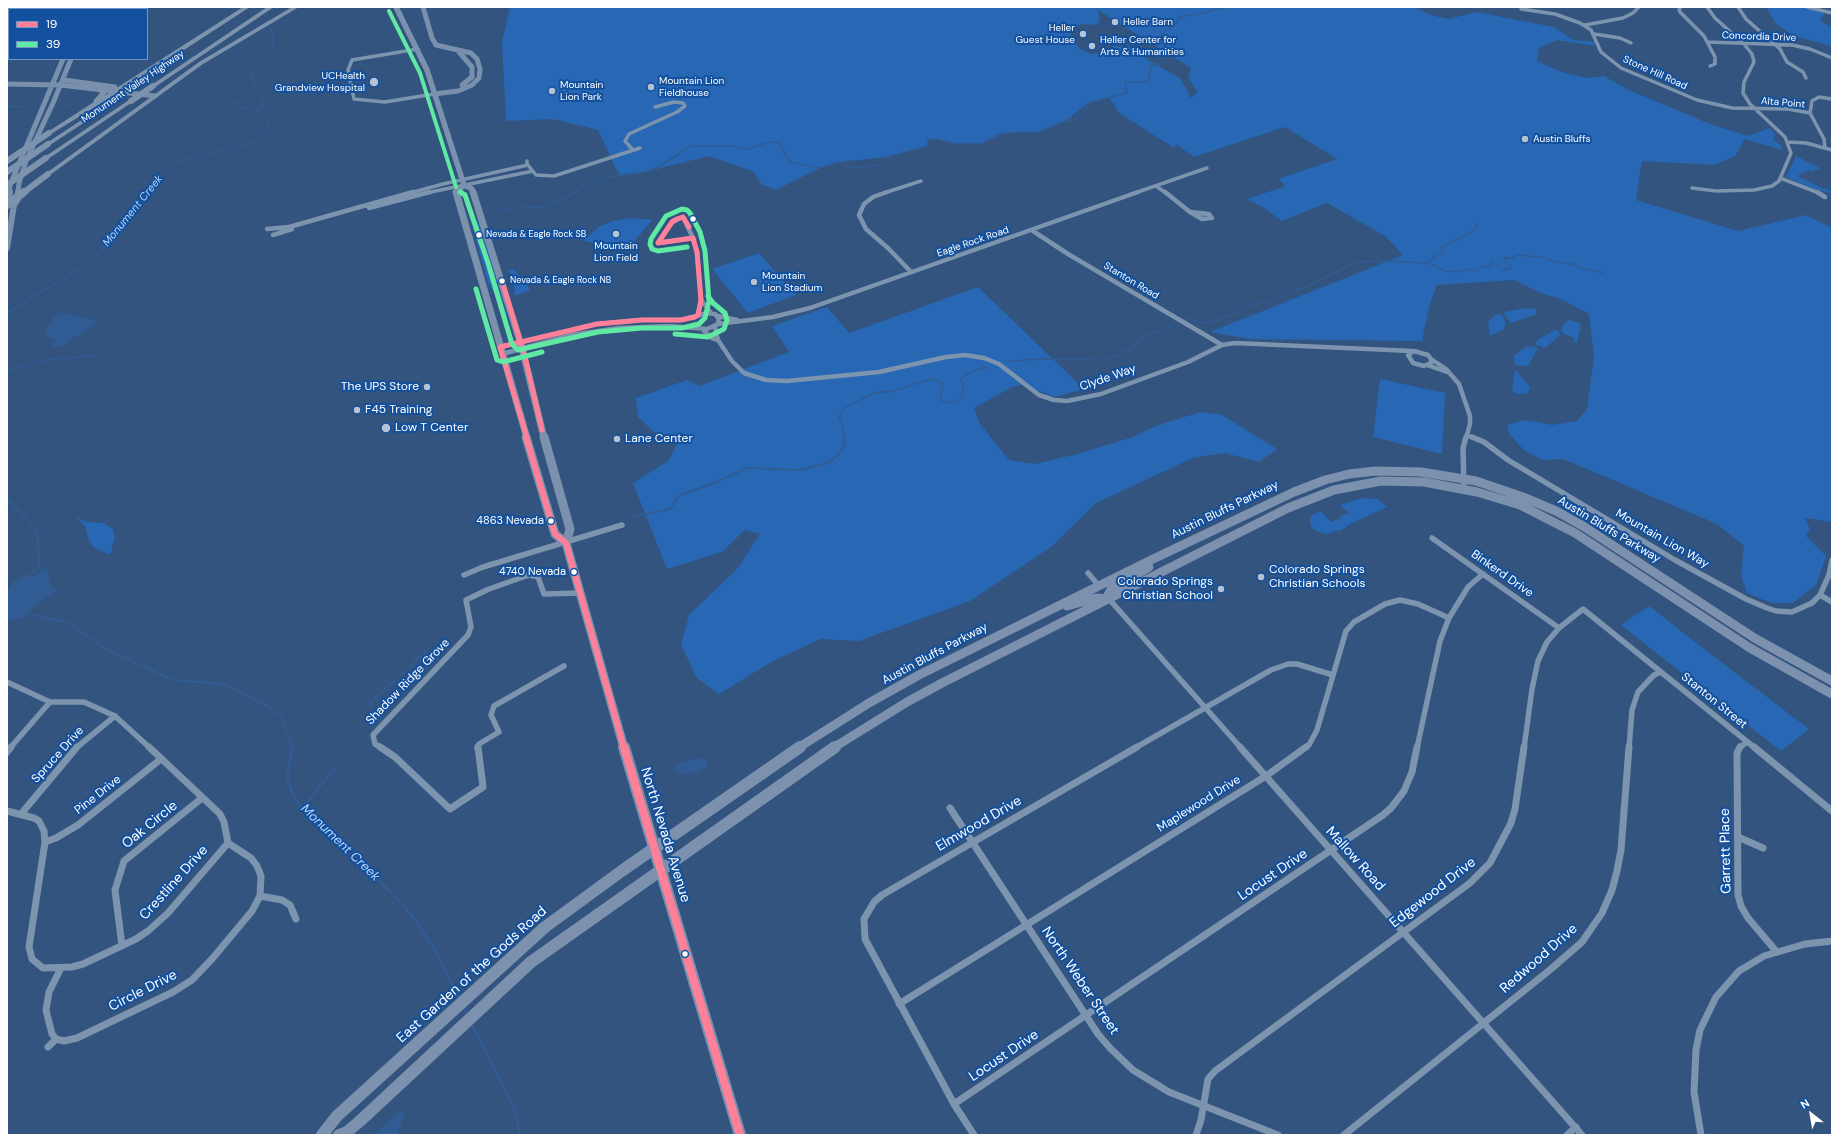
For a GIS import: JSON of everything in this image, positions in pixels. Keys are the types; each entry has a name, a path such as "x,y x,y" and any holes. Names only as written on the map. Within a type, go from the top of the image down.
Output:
{"highway":[{"path":"57,127 226,24 246,7"},
{"name":"Monument Valley Highway","path":"7,172 226,24 256,7"},
{"name":"Monument Valley Highway","path":"7,186 46,158 272,7"},
{"path":"10,206 48,174 201,63 296,7"},
{"path":"7,161 100,98 104,93 100,90"}],"main road":[{"name":"North Nevada Avenue","path":"396,7 428,70 434,94 463,182 472,189 496,261 521,345 546,444 570,529 566,542 580,593 653,849 740,1135"},
{"path":"422,7 432,38 436,45 459,52 466,52 475,56 480,69 479,78 472,85 458,91 434,94"},
{"path":"434,94 462,85 472,77 472,67 459,52"},
{"path":"7,248 10,185 63,60"},
{"path":"10,206 18,199 20,183 26,161 53,103 71,60"},
{"path":"7,79 53,82"},
{"path":"7,84 62,82 115,87 117,90"},
{"path":"62,82 100,90 117,90 155,96"},
{"path":"53,103 58,100 60,94 74,89 90,88"},
{"path":"463,182 456,192 501,350 554,534 566,542"},
{"name":"Austin Bluffs Parkway","path":"653,849 809,741 869,703 919,675 1176,548 1306,486 1362,472 1421,472 1463,483 1513,493 1567,517 1756,639 1832,681"},
{"name":"Austin Bluffs Parkway","path":"660,870 780,783 876,720 942,683 1301,502 1334,490 1368,482 1394,481 1463,483 1520,506 1561,525 1750,648 1832,694"},
{"path":"1039,615 1091,599 1109,599 1108,595 1112,588 1151,566 1176,548"},
{"name":"East Garden of the Gods Road","path":"322,1135 338,1116 545,927 653,849"},
{"path":"338,1135 347,1132 498,991 548,949 660,870"}],"street":[{"path":"1585,25 1624,18 1633,13 1639,7"},
{"path":"1681,7 1679,10 1680,12 1707,42 1716,60 1715,64 1710,66"},
{"path":"1692,188 1709,191 1754,190 1772,186 1780,178 1791,153 1787,142 1778,129 1754,109 1747,100 1743,89 1744,82 1754,62 1752,54 1744,44 1715,18 1707,7"},
{"path":"1738,7 1746,19 1782,51 1787,62 1803,72 1806,78"},
{"path":"1807,7 1832,13"},
{"name":"Stone Hill Road","path":"1521,9 1561,16 1585,25 1594,34 1601,52 1630,73 1705,103 1732,108 1754,109"},
{"path":"1594,34 1620,38 1631,43"},
{"name":"Concordia Drive","path":"1707,42 1804,47 1832,58"},
{"path":"418,49 352,60 348,70 354,99 385,102 434,94"},
{"path":"1825,148 1824,139 1810,113 1814,99 1819,97 1832,99"},
{"path":"633,150 625,141 629,134 677,112 685,106 683,103 674,102 655,107"},
{"name":"Alta Point","path":"1754,109 1788,109 1810,113"},
{"path":"1787,142 1806,142 1832,150"},
{"path":"273,235 528,163 536,175 554,176 640,148"},
{"name":"Eagle Rock Road","path":"703,330 741,321 800,311 1033,231 1207,168"},
{"path":"463,182 533,171"},
{"path":"1780,178 1815,191 1824,196"},
{"path":"912,272 866,229 859,215 864,204 873,197 921,181"},
{"path":"1156,186 1190,212 1202,219 1212,218 1209,214 1190,212"},
{"path":"267,229 342,216"},
{"path":"693,238 658,243 672,222 683,218 693,238 697,252 701,300 697,316 693,323 696,327"},
{"name":"Stanton Road","path":"1033,231 1096,271 1222,345"},
{"path":"501,350 597,324 642,320 681,320 711,313 701,300"},
{"name":"Eagle Rock Road","path":"711,313 741,321"},
{"path":"501,350 571,335 620,328 669,326 696,327 703,330 712,338 718,340 716,326 719,319 718,316"},
{"name":"Clyde Way","path":"718,340 732,361 740,369 748,375 766,380 787,381 874,373 946,357 965,355 978,356 995,362 1039,395 1054,400 1067,401 1101,394 1188,362 1222,345 1247,342 1422,352 1446,369 1447,372 1459,384 1463,393 1470,416 1470,424 1463,448 1463,483"},
{"name":"Clyde Way","path":"1386,350 1401,353 1416,364 1427,365 1447,372"},
{"path":"1408,358 1411,351"},
{"path":"1427,365 1431,363 1432,359"},
{"name":"Mountain Lion Way","path":"1467,435 1484,442 1508,460 1656,550 1758,605 1776,611 1792,612 1807,607 1820,595 1832,560"},
{"path":"464,575 483,567 622,525"},
{"name":"Binkerd Drive","path":"1432,538 1558,628"},
{"path":"1088,574 1099,586"},
{"name":"Locust Drive","path":"954,1104 1331,851 1383,815 1397,801 1404,791 1416,760 1440,641 1449,618 1468,586 1483,574"},
{"name":"Shadow Ridge Grove","path":"564,666 494,706 492,715 500,732 479,744 477,749 483,787 450,809 395,757 375,744 373,735 471,632 466,600 489,589 529,575 538,577 544,594 580,593"},
{"path":"1820,595 1832,602"},
{"name":"Mallow Road","path":"1109,599 1582,1135"},
{"name":"Maplewood Drive","path":"899,1004 1266,776 1309,745 1317,730 1346,631 1354,622 1385,604 1400,600 1409,602 1449,618"},
{"name":"Edgewood Drive","path":"1202,1105 1208,1079 1215,1071 1470,883 1482,872 1498,852 1511,823 1514,809 1532,689 1538,661 1547,642 1558,628 1583,609"},
{"name":"Stanton Street","path":"1583,609 1832,810"},
{"name":"Elmwood Drive","path":"974,1135 954,1104 865,939 864,919 874,902 882,895 1270,670 1288,664 1306,666 1333,675"},
{"name":"Redwood Drive","path":"1344,1135 1582,942 1602,913 1612,890 1621,850 1632,710 1638,692 1654,675 1661,672"},
{"path":"7,682 50,702 84,702 115,716 220,814 224,822 228,842"},
{"path":"7,752 50,702"},
{"name":"Spruce Drive","path":"21,814 80,744 115,716"},
{"name":"Garrett Place","path":"1746,742 1740,747 1737,753 1738,895 1741,906 1748,918 1776,951"},
{"name":"Pine Drive","path":"44,842 56,838 78,825 161,759"},
{"name":"Oak Circle","path":"122,946 115,890 121,861 202,798"},
{"name":"North Weber Street","path":"950,808 1026,925 1086,1015 1110,1048 1134,1070 1168,1092 1278,1135"},
{"name":"Crestline Drive","path":"7,810 34,818 39,821 44,831 44,842 29,947 32,959 43,968 61,968 83,964 136,939 157,924 228,842"},
{"path":"1738,837 1763,848"},
{"name":"Circle Drive","path":"56,1039 64,1041 77,1038 173,992 216,962 252,911 260,896 260,876 257,866 251,858 228,842"},
{"path":"260,896 282,900 290,905 296,919"},
{"path":"1701,1135 1694,1092 1696,1050 1702,1025 1716,997 1738,971 1752,962 1776,951 1805,944 1832,941"},
{"path":"48,1047 56,1039 49,1027 46,1010 49,992 61,968"},
{"path":"1196,1135 1201,1120 1202,1105"},
{"path":"1567,1135 1576,1127"}],"shaded area":[{"path":"510,7 1415,7 1430,15 1449,19 1476,12 1554,27 1573,40 1594,42 1595,46 1557,40 1539,48 1537,61 1561,72 1587,78 1604,76 1629,90 1710,124 1747,136 1770,128 1776,136 1773,138 1774,140 1781,145 1782,150 1745,139 1735,156 1714,165 1642,161 1636,200 1738,231 1806,215 1832,228 1832,522 1805,518 1810,529 1806,536 1826,556 1816,585 1793,603 1771,603 1747,593 1741,576 1744,546 1717,524 1563,459 1543,460 1525,451 1510,435 1507,425 1525,420 1552,425 1577,421 1587,409 1594,356 1589,314 1561,299 1541,293 1514,280 1437,285 1430,303 1422,341 1250,339 1210,332 1403,255 1385,236 1327,203 1282,221 1264,208 1247,199 1286,186 1278,179 1337,159 1285,127 1194,157 1176,144 1174,148 1118,112 1109,97 1088,103 1066,121 1038,132 1004,133 983,143 957,144 936,139 928,140 928,146 887,157 839,162 820,168 776,190 761,184 754,172 709,156 645,172 619,175 598,130 552,119 506,121 502,42","holes":["1098,10 1191,68 1188,78 1198,92 1191,98 1180,78 1145,58 1142,48 1113,46 1104,54 1091,54 1079,48 1070,33 1081,24 1097,25 1100,20"]},
{"path":"1766,7 1802,7 1825,13 1820,20 1832,28 1832,46 1794,36 1776,24"},
{"path":"1796,156 1820,168 1812,172 1809,170 1797,176 1832,192 1829,193 1811,188 1786,177"},
{"path":"466,192 475,217 481,227 507,315 503,316 501,306 488,283 463,193"},
{"name":"Mountain Lion Field","path":"631,218 652,220 630,247 622,248 583,241 600,226 613,221"},
{"name":"Mountain Lion Stadium","path":"759,253 796,295 748,313 712,269"},
{"path":"513,269 525,281 530,290 515,296 513,279 508,270"},
{"path":"978,287 1084,389 1055,397 1023,385 1012,387 974,408 980,424 1009,460 1035,464 1077,454 1133,437 1158,425 1201,412 1222,415 1277,449 1259,462 1225,453 1193,458 1096,503 1051,547 970,601 859,641 821,639 773,661 719,694 697,678 681,645 689,615 738,568 760,534 745,530 722,552 667,569 633,483 668,461 677,444 655,433 638,417 636,398 687,380 699,386 789,352 772,326 827,307 849,333"},
{"path":"1526,308 1538,309 1536,311 1537,314 1511,323 1504,314 1505,312"},
{"path":"62,312 95,320 97,323 70,340 65,346 55,347 52,344 55,338 52,339 45,337 45,333 53,319 58,313"},
{"path":"1496,314 1502,315 1506,324 1503,330 1490,336 1488,322"},
{"path":"1570,320 1581,324 1577,343 1574,342 1574,338 1564,334 1561,330 1565,322"},
{"path":"1555,330 1558,331 1560,335 1545,348 1534,344 1539,339"},
{"path":"1526,346 1530,348 1532,346 1538,348 1528,366 1515,365 1514,356"},
{"path":"1515,369 1530,388 1528,393 1519,394 1512,392"},
{"path":"1380,379 1445,393 1442,454 1373,437"},
{"path":"1361,498 1377,499 1387,507 1346,526 1347,527 1339,531 1337,530 1328,534 1316,531 1311,526 1310,519 1312,515 1321,511 1331,522 1341,518 1340,516 1349,513 1340,505"},
{"path":"76,517 87,522 103,523 113,529 115,536 111,553 108,554 94,547 89,541 85,526"},
{"path":"47,566 50,585 58,590 33,607 22,618 7,621 7,591 13,582 31,573 29,580"},
{"path":"1649,606 1809,729 1781,751 1621,625"},
{"path":"697,758 706,759 708,766 700,771 686,774 676,773 672,768 678,764"},
{"path":"399,1112 404,1113 404,1116 397,1135 372,1135"}],"waterway":[{"name":"Monument Creek","path":"258,110 264,104 254,82 250,78 272,48 273,40 272,33 261,7"},
{"path":"522,206 541,208 564,199 587,184 608,177 645,172 660,166 691,146 732,146 744,150 770,142 779,143 790,162 820,168 839,162 845,163 849,167 864,167 881,165 887,157 928,146 927,140 936,139 957,144 983,143 995,135 1004,133 1038,132 1066,121 1074,120 1085,113 1088,103 1127,93 1125,82 1143,82 1149,79 1151,66 1167,62 1166,56 1172,52 1157,40 1165,31 1177,23 1178,17 1200,14 1224,7"},
{"path":"230,102 236,102 242,107 258,110"},
{"path":"61,106 72,105"},
{"path":"7,106 24,107"},
{"name":"Monument Creek","path":"7,313 85,265 106,246 161,175 180,161 248,144 262,138 261,134 268,130 268,123 266,117 258,110"},
{"path":"495,212 510,208"},
{"path":"1428,263 1436,255 1444,252 1441,248 1475,230 1478,221"},
{"path":"1428,263 1445,271 1460,272 1467,269 1478,271 1484,266 1489,267 1492,262 1504,270 1511,268 1504,258 1512,258 1518,255 1546,258 1552,261 1573,264 1581,268 1603,273"},
{"path":"1184,318 1206,323 1228,317 1255,303 1270,302 1303,288 1356,262 1382,261 1428,263"},
{"path":"1010,361 1042,359 1104,360 1114,357 1126,350 1132,350 1139,339 1175,323"},
{"path":"7,371 46,360 100,355"},
{"path":"844,438 843,426 839,417 842,410 851,404 875,393 893,391 931,379 943,383 940,400 950,403 959,400 964,391 961,379 970,372 986,367"},
{"path":"628,518 670,509 680,495 717,482 747,468 799,470 828,463 840,453 845,444 844,437"},
{"name":"Monument Creek","path":"7,499 32,525 38,539 39,565 28,579"},
{"name":"Monument Creek","path":"26,613 68,623 106,649 173,680 225,684 272,709 282,717 292,748"},
{"path":"371,706 371,702 426,651"},
{"name":"Monument Creek","path":"292,748 287,777 293,795 302,809"},
{"path":"302,809 336,766"},
{"name":"Monument Creek","path":"302,809 358,859 406,908 433,946 460,1000"},
{"name":"Monument Creek","path":"463,1007 468,1016"},
{"name":"Monument Creek","path":"471,1023 514,1107 520,1135"}],"transit line":[{"name":"39","path":"389,11 420,73 456,187"},
{"name":"39","path":"460,192 465,195 488,263 512,344 518,350 598,332 642,328 682,328 699,324 705,318 709,301 705,251 700,232 690,213 687,210 682,209 666,216 651,239 650,244 652,249 658,251 687,247"},
{"name":"19","path":"689,227 683,217 677,219 672,222 658,243 693,238 697,252 701,300 698,315 695,317 681,320 642,320 597,324 500,347 555,534 566,543 649,835 740,1135"},
{"name":"19","path":"502,281 525,357 542,430"},
{"name":"39","path":"476,289 497,360 503,362 542,352"},
{"name":"39","path":"675,334 708,337 724,329 727,320 725,313 713,303 708,296"}],"place":[{"name":"Heller Barn","path":"1115,22"},
{"name":"Heller Guest House","path":"1083,34"},
{"name":"Heller Center for Arts & Humanities","path":"1092,46"},
{"name":"UCHealth Grandview Hospital","path":"374,82"},
{"name":"Mountain Lion Fieldhouse","path":"651,87"},
{"name":"Mountain Lion Park","path":"552,91"},
{"name":"Austin Bluffs","path":"1525,139"},
{"name":"Mountain Lion Field","path":"616,234"},
{"name":"Nevada & Eagle Rock SB","path":"479,235"},
{"name":"Nevada & Eagle Rock NB","path":"502,281"},
{"name":"Mountain Lion Stadium","path":"754,282"},
{"name":"The UPS Store","path":"427,387"},
{"name":"F45 Training","path":"357,410"},
{"name":"Low T Center","path":"386,428"},
{"name":"Lane Center","path":"617,439"},
{"name":"4863 Nevada","path":"551,521"},
{"name":"4740 Nevada","path":"574,572"},
{"name":"Colorado Springs Christian Schools","path":"1261,577"},
{"name":"Colorado Springs Christian School","path":"1221,589"}]}
